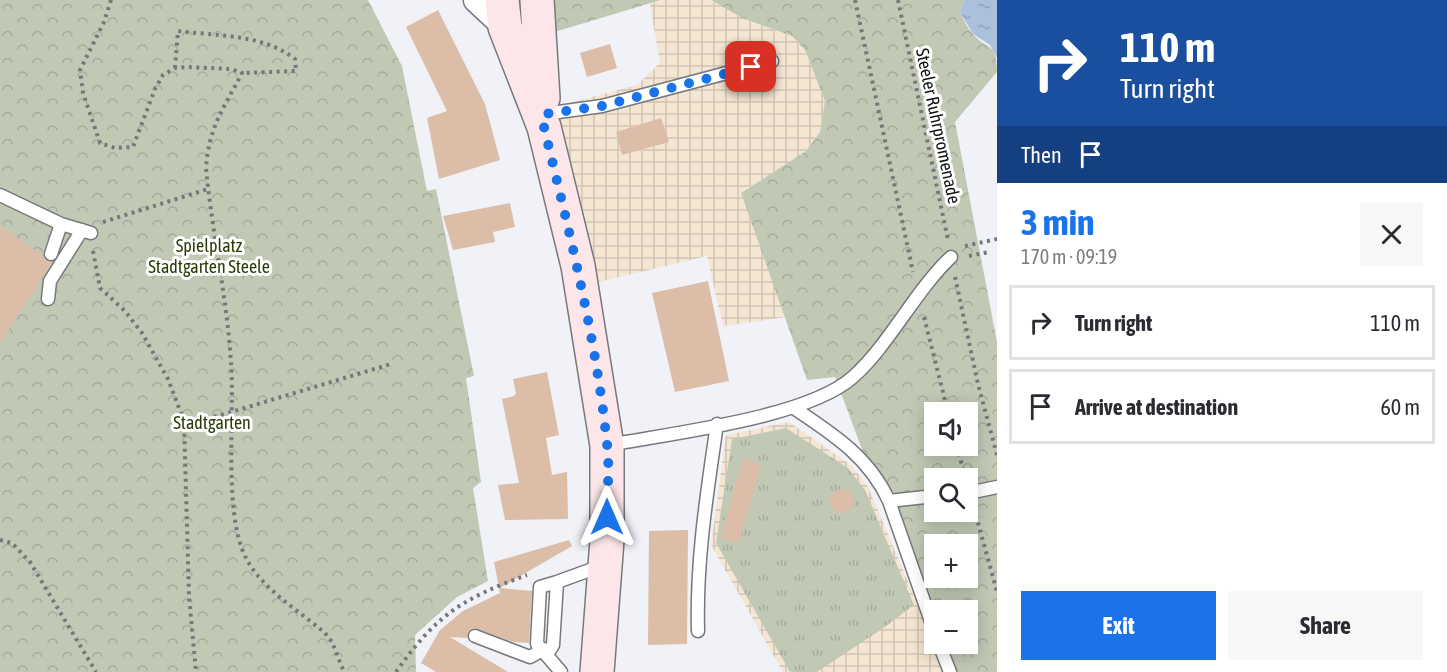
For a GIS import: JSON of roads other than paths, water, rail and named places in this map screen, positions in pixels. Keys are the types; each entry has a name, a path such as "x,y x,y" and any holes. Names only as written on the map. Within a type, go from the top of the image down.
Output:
{"main road":[{"path":"537,0 544,120"},
{"path":"504,14 544,120 578,266 607,446 605,565 597,672"}],"street":[{"path":"476,0 504,14"}],"lane":[{"path":"544,120 772,62"},
{"path":"0,195 61,224 87,232 50,281 48,298"},
{"path":"51,254 61,224"},
{"path":"607,446 794,408 836,389 855,376 918,295 951,257"},
{"path":"794,408 859,455 880,480 924,601"},
{"path":"698,631 697,589 703,518 717,424"},
{"path":"978,491 997,487"},
{"path":"889,501 924,497"},
{"path":"561,672 546,651 537,644 540,587 605,565"},
{"path":"475,636 530,657 546,651"},
{"path":"943,654 950,672"}],"water":[{"path":"964,0 997,0 997,58 990,45 973,34 960,12"}],"park label":[{"name":"Spielplatz Stadtgarten Steele","path":"209,256"},
{"name":"Stadtgarten","path":"212,423"}]}
